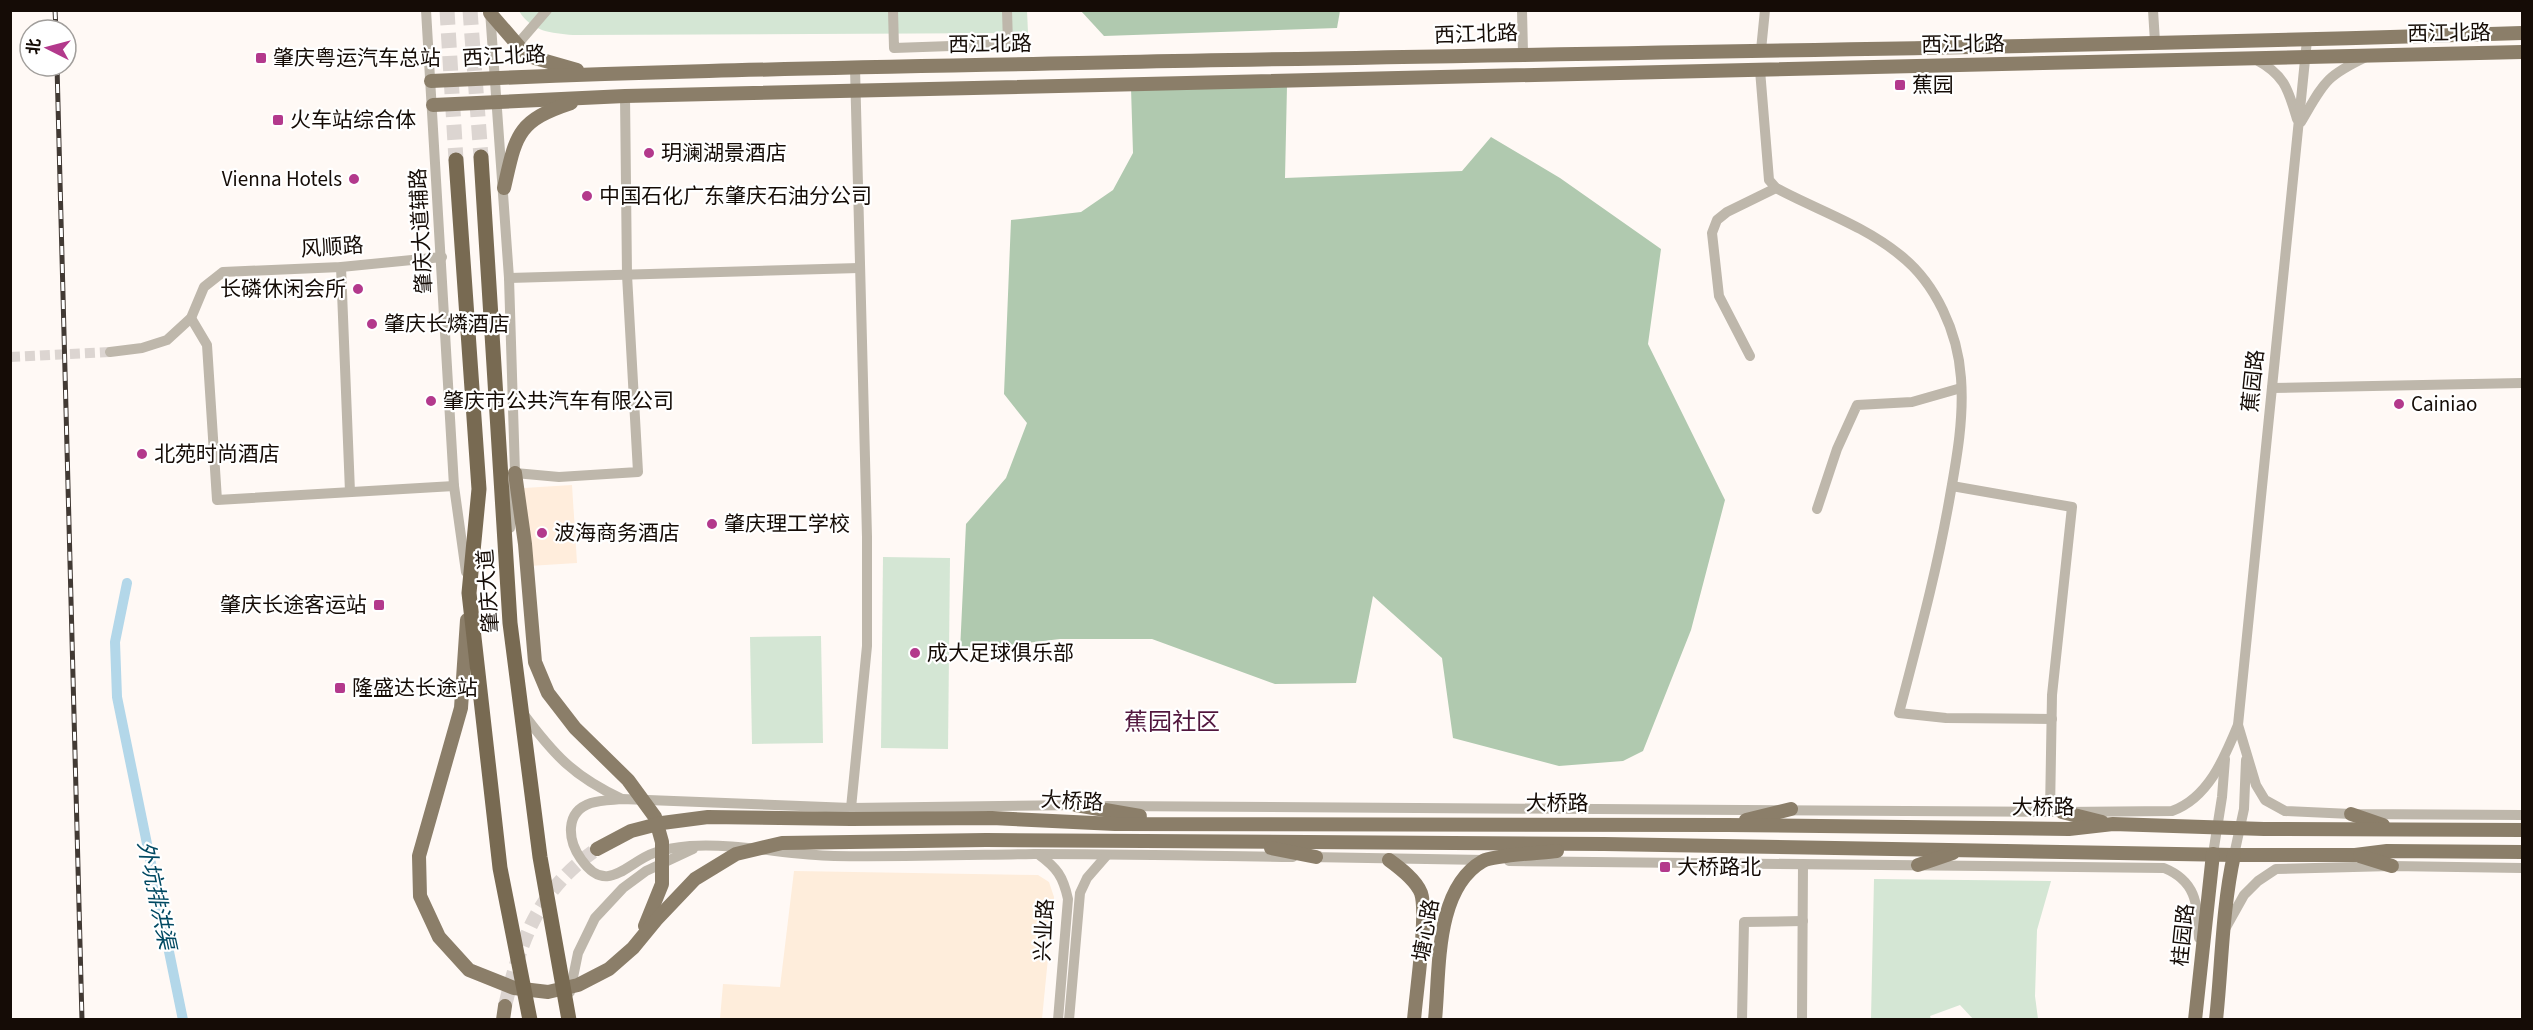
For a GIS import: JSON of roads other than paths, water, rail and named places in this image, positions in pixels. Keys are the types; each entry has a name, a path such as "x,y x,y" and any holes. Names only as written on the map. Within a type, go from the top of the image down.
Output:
{"highway":[{"name":"肇庆大道","path":"481,157 510,623 540,857 568,1015"},
{"name":"肇庆大道","path":"456,160 479,489 469,593 501,868 530,1020"}],"main road":[{"path":"490,12 516,46 535,58 588,74 589,97 538,115 517,136 504,188"},
{"name":"西江北路","path":"431,81 588,74 1523,53 2225,42 2523,33"},
{"path":"2425,36 2425,54"},
{"path":"2225,42 2225,59"},
{"name":"西江北路","path":"433,105 625,96 2523,52"},
{"path":"1435,56 1436,77"},
{"path":"469,593 461,708 419,856 420,896 439,938 468,970 514,988 548,992 578,985 609,969 633,948 651,915 662,884 662,842 655,817 647,804 628,780 575,728 548,693 535,662 525,544 515,473"},
{"path":"1076,805 1118,814 1204,822"},
{"path":"1727,825 1791,809"},
{"path":"2056,812 2113,824"},
{"path":"2351,814 2393,829"},
{"name":"大桥路","path":"597,849 631,831 662,823 708,817 992,818 1115,824 1204,822 2069,829 2113,824 2217,828 2523,830"},
{"path":"2493,829 2523,821"},
{"name":"大桥路","path":"633,948 695,879 736,854 782,843 986,840 1604,844 2234,855 2355,855 2387,851 2523,852"},
{"path":"1236,842 1316,857"},
{"path":"1484,860 1604,844"},
{"path":"1918,865 1965,849"},
{"name":"桂园路","path":"2195,1020 2213,854"},
{"name":"桂园路","path":"2216,1020 2227,883 2234,855"},
{"path":"2355,855 2392,866"},
{"name":"塘心路","path":"1389,860 1405,872 1421,893 1422,924 1414,1020"},
{"name":"塘心路","path":"1435,1020 1444,921 1453,893 1466,876 1484,860"}],"street":[{"name":"肇庆大道辅路","path":"426,10 454,486 469,593"},
{"path":"516,46 548,10"},
{"path":"893,10 894,48 1008,44 1007,10"},
{"path":"1522,10 1523,53"},
{"path":"1761,50 1765,10"},
{"path":"2153,10 2155,42"},
{"path":"490,12 509,278 515,473 507,566"},
{"name":"蕉园路","path":"2238,725 2307,40"},
{"path":"2299,125 2322,85 2331,76 2369,56"},
{"path":"2252,58 2271,68 2281,77 2299,125"},
{"path":"851,808 867,646 867,537 855,68"},
{"path":"1760,70 1769,180 1776,188 1868,232 1902,256 1932,290 1950,326 1961,377 1962,418 1937,568 1899,713 1946,718 2052,719"},
{"path":"515,473 559,477 638,472 627,275 625,96"},
{"path":"1750,356 1719,296 1712,233 1717,220 1727,212 1776,188"},
{"name":"风顺路","path":"191,318 204,287 223,272 341,267 442,257"},
{"path":"341,267 350,492"},
{"path":"509,278 859,268"},
{"path":"110,352 142,348 167,340 191,318 207,345 217,500 454,486"},
{"path":"2272,388 2523,384"},
{"path":"1817,509 1837,449 1857,405 1912,402 1961,388"},
{"path":"1952,486 2072,507 2052,695 2056,812"},
{"path":"521,711 567,766 598,787 622,799"},
{"path":"2238,725 2256,785 2265,800 2284,811 2351,814 2523,815"},
{"path":"2201,962 2195,894 2175,872 2164,868 1037,854 836,856 792,855 702,846 653,853 621,873 610,877 593,872 575,851 570,828 576,812 590,803 622,799 851,808 1076,805 2172,812 2195,798 2212,779 2238,725"},
{"path":"2234,855 2244,809 2246,748"},
{"path":"2213,854 2225,756"},
{"path":"568,1015 578,953 595,918 623,888 646,871 702,846"},
{"name":"兴业路","path":"1037,854 1054,866 1065,883 1068,900 1058,1020"},
{"name":"兴业路","path":"1069,1020 1080,893 1087,878 1107,855"},
{"path":"1802,1020 1803,864"},
{"path":"2221,938 2244,895 2258,881 2276,869 2392,866 2523,868"},
{"path":"1742,1020 1744,922 1803,921"}],"waterway":[{"name":"外坑排洪渠","path":"127,583 115,642 117,697 183,1020"}],"tunnel":[{"path":"447,10 456,160"},
{"path":"470,10 481,157"},
{"path":"10,357 110,352"},
{"path":"505,1006 526,938 546,899 560,881 597,849"}],"railway":[{"path":"55,10 55,18"},
{"path":"57,78 82,1020"}],"place":[{"name":"肇庆粤运汽车总站","path":"261,58"},
{"name":"蕉园","path":"1900,85"},
{"name":"火车站综合体","path":"278,120"},
{"name":"玥澜湖景酒店","path":"649,153"},
{"name":"Vienna Hotels","path":"354,179"},
{"name":"中国石化广东肇庆石油分公司","path":"587,196"},
{"name":"长磷休闲会所","path":"358,289"},
{"name":"肇庆长燐酒店","path":"372,324"},
{"name":"肇庆市公共汽车有限公司","path":"431,401"},
{"name":"Cainiao","path":"2399,404"},
{"name":"北苑时尚酒店","path":"142,454"},
{"name":"肇庆理工学校","path":"712,524"},
{"name":"波海商务酒店","path":"542,533"},
{"name":"肇庆长途客运站","path":"379,605"},
{"name":"成大足球俱乐部","path":"915,653"},
{"name":"隆盛达长途站","path":"340,688"},
{"name":"大桥路北","path":"1665,867"}],"district":[{"name":"蕉园社区","path":"1172,722"}]}
